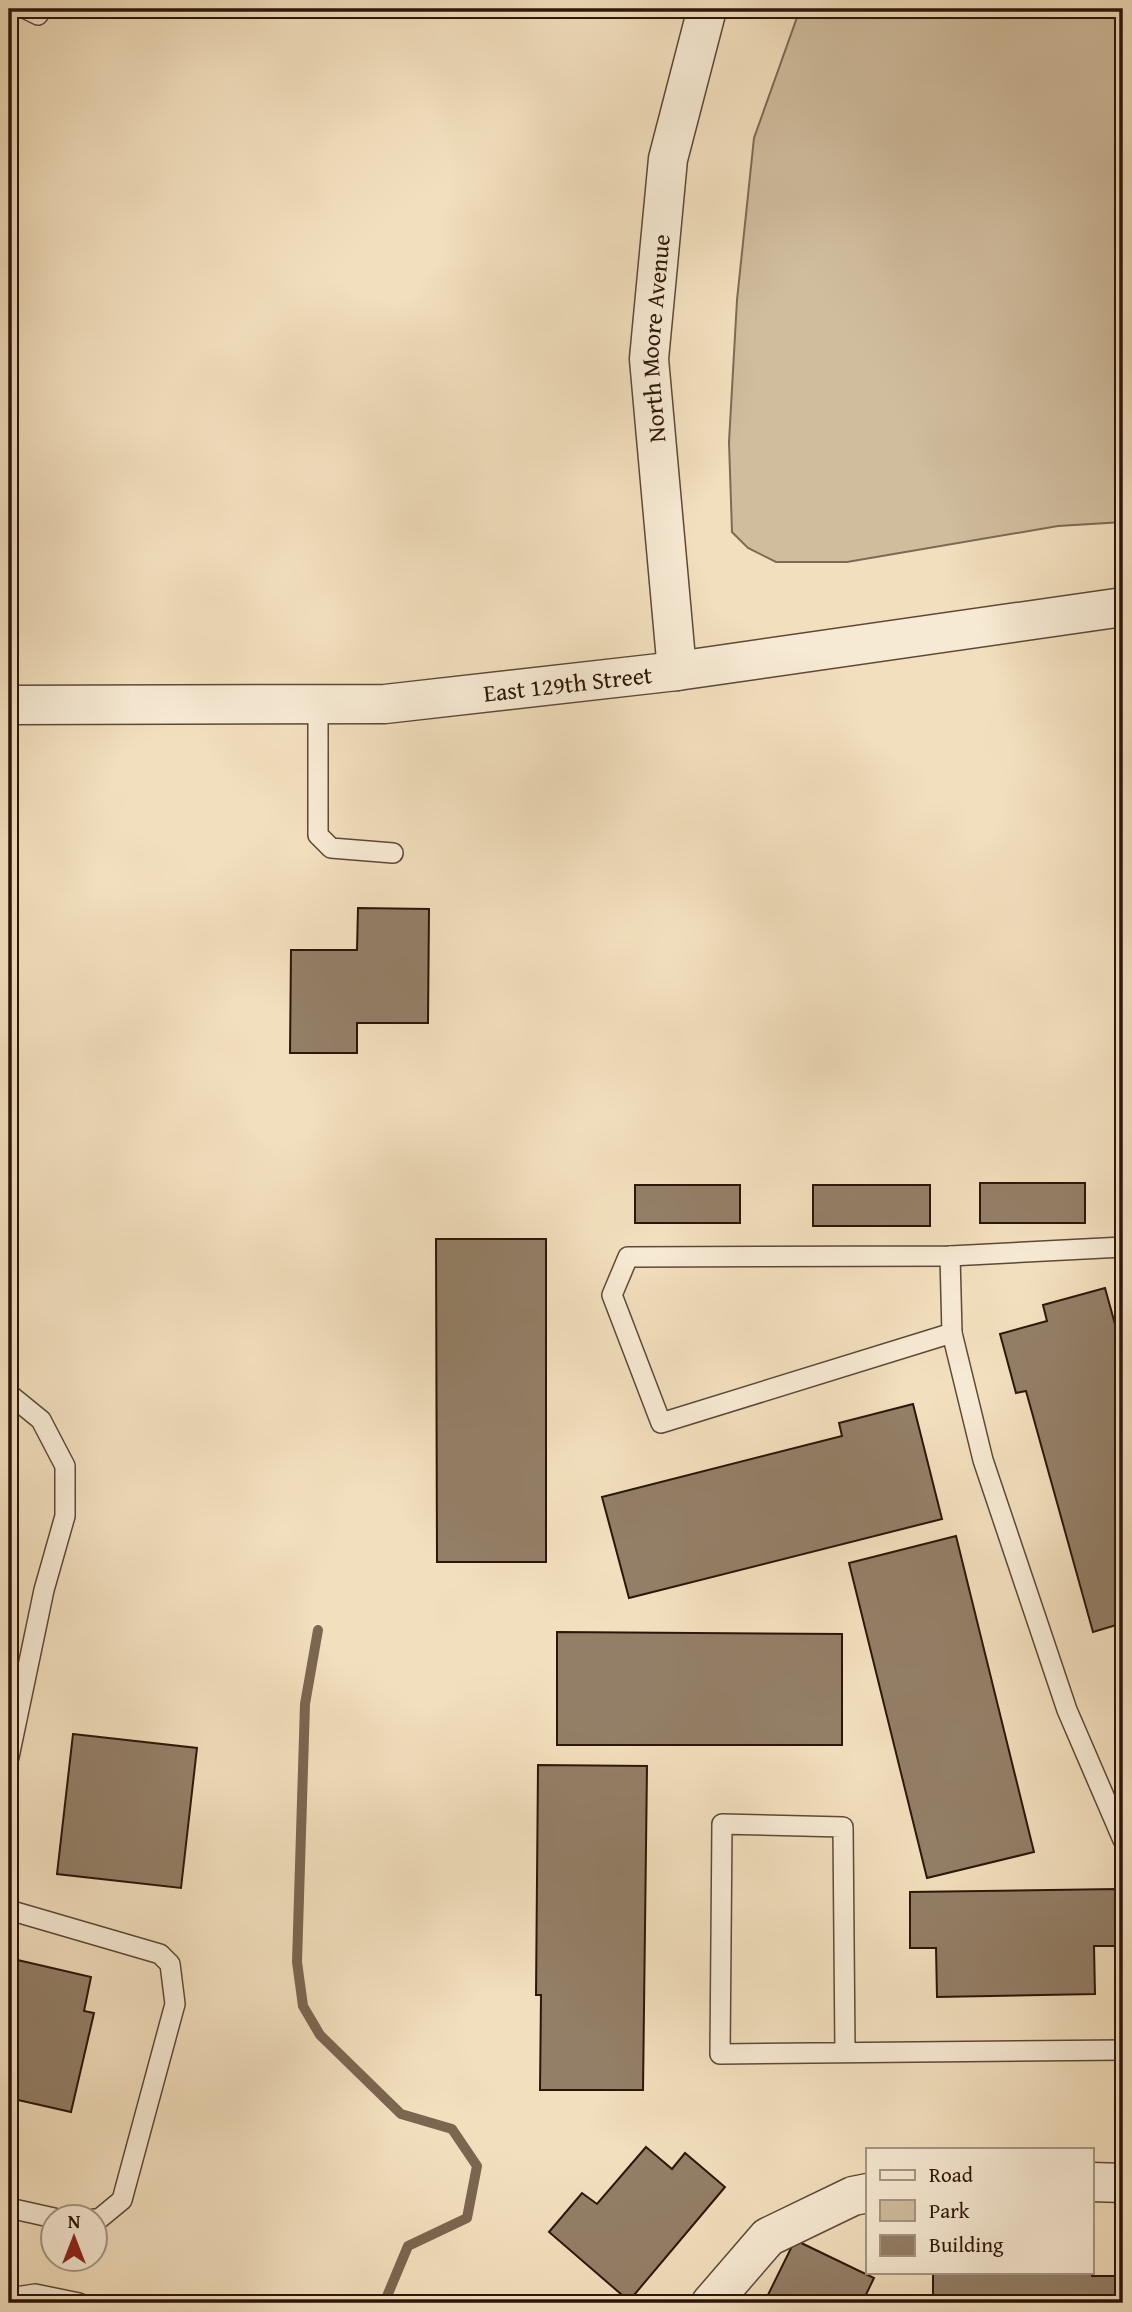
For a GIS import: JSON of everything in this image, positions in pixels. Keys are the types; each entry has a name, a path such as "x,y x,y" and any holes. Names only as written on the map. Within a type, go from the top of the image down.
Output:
{"street":[{"name":"North Moore Avenue","path":"677,671 649,359 668,159 707,9"},
{"name":"East 129th Street","path":"9,705 385,704 677,671 1123,607"},
{"path":"1094,2182 1123,2183"},
{"path":"711,2303 768,2237 853,2196 866,2193"}],"lane":[{"path":"26,9 38,15 42,9"},
{"path":"318,704 318,835 331,848 393,853"},
{"path":"952,1333 661,1423 612,1295 628,1257 950,1256 1123,1247"},
{"path":"950,1256 952,1333 983,1460 1057,1681 1123,1839"},
{"path":"9,1394 41,1420 65,1466 65,1517 44,1590 9,1757"},
{"path":"845,2052 843,1827 723,1824 720,2054 1123,2050"},
{"path":"9,1910 160,1954 170,1964 175,2004 122,2200 108,2212"},
{"path":"9,2208 38,2214"},
{"path":"9,2298 36,2294 79,2303"}],"green space":[{"path":"800,9 1123,9 1123,522 1058,526 847,562 776,562 748,548 732,532 729,442 737,300 754,138"}],"building":[{"path":"358,908 429,909 428,1023 357,1023 357,1053 290,1053 291,950 357,950"},
{"path":"980,1183 1085,1183 1085,1223 980,1223"},
{"path":"635,1185 740,1185 740,1223 635,1223"},
{"path":"813,1185 930,1185 930,1226 813,1226"},
{"path":"436,1239 546,1239 546,1562 437,1562"},
{"path":"1105,1288 1123,1353 1123,1623 1093,1632 1026,1391 1016,1393 1000,1334 1047,1321 1043,1305"},
{"path":"913,1404 942,1519 629,1598 602,1497 842,1436 839,1423"},
{"path":"956,1536 1034,1852 927,1878 849,1563"},
{"path":"557,1632 842,1634 842,1745 557,1745"},
{"path":"73,1734 197,1748 181,1888 57,1874"},
{"path":"538,1765 647,1766 643,2090 540,2090 541,1995 536,1995"},
{"path":"1116,1889 1117,1946 1094,1946 1095,1994 937,1997 936,1948 910,1948 910,1892"},
{"path":"9,1958 91,1977 84,2011 94,2013 71,2112 9,2098"},
{"path":"646,2147 672,2169 685,2153 725,2187 629,2301 549,2232 582,2193 597,2204"},
{"path":"795,2240 874,2278 862,2303 764,2303"},
{"path":"933,2274 1123,2276 1123,2303 933,2303"}],"waterway":[{"path":"318,1630 305,1704 297,1962 303,2006 320,2035 401,2114 452,2129 477,2166 467,2218 408,2246 386,2303"}]}
